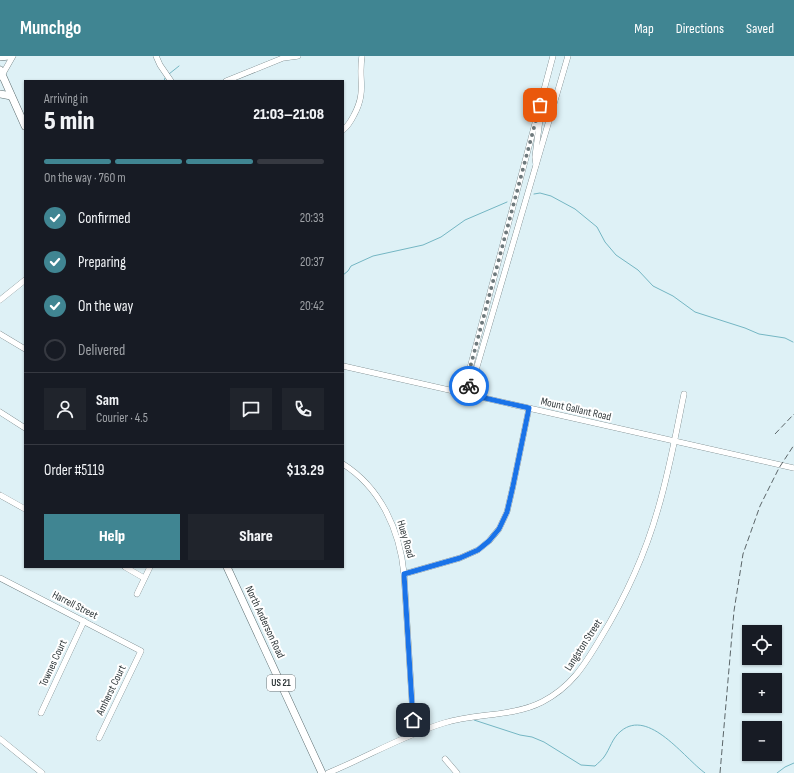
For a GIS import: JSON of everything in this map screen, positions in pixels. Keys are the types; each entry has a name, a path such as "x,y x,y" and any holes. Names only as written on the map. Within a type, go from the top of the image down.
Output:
{"main road":[{"path":"0,57 9,56"},
{"path":"1,74 24,124"},
{"path":"0,94 12,96"},
{"name":"North Anderson Road","path":"227,568 322,773"}],"street":[{"path":"0,83 1,74 13,56"},
{"path":"156,56 170,80"},
{"path":"228,80 284,57 298,56"},
{"path":"344,129 348,126 360,102 362,93 362,56"},
{"path":"467,394 470,380 470,368 553,56"},
{"path":"470,380 476,370 568,56"},
{"path":"536,164 535,157 541,101"},
{"path":"525,161 536,164"},
{"path":"0,300 24,281"},
{"path":"0,334 24,348"},
{"name":"Mount Gallant Road","path":"344,366 794,468"},
{"name":"Langston Street","path":"328,773 414,734 445,722 466,717 516,710 541,702 565,688 576,675 608,626 635,572 647,543 658,510 684,394"},
{"path":"404,574 460,558 478,550 489,541 499,529 507,512 529,408"},
{"path":"0,412 24,427"},
{"name":"Huey Road","path":"344,465 351,469 370,488 381,504 392,522 401,548 414,734"},
{"path":"0,495 24,509"},
{"path":"127,568 144,578"},
{"path":"137,594 149,568"},
{"name":"Harrell Street","path":"0,578 141,651"},
{"name":"Townes Court","path":"41,713 84,621"},
{"name":"Amherst Court","path":"99,738 141,651"},
{"path":"0,739 42,773"},
{"path":"445,759 457,773"}],"waterway":[{"path":"169,74 179,66"},
{"path":"534,194 540,193 551,196 575,209 597,227 605,242 616,255 638,270 653,286 673,296 695,312 759,334 785,338 793,342"},
{"path":"344,274 351,266 373,256 423,245 441,237 465,220 507,202"},
{"path":"474,720 520,735 532,737 544,742 581,765 595,766 604,757 615,737 621,731 632,726 643,726 654,730 666,738 705,773"},
{"path":"777,773 794,763"}],"railway":[{"path":"775,434 794,414"},
{"path":"720,773 734,611 743,554 760,506 779,468 794,445"}],"way so far":[{"path":"469,386 470,368 540,105"}],"route":[{"path":"413,720 404,574 460,558 478,550 489,541 499,529 507,512 529,408 467,394 469,386"}]}
